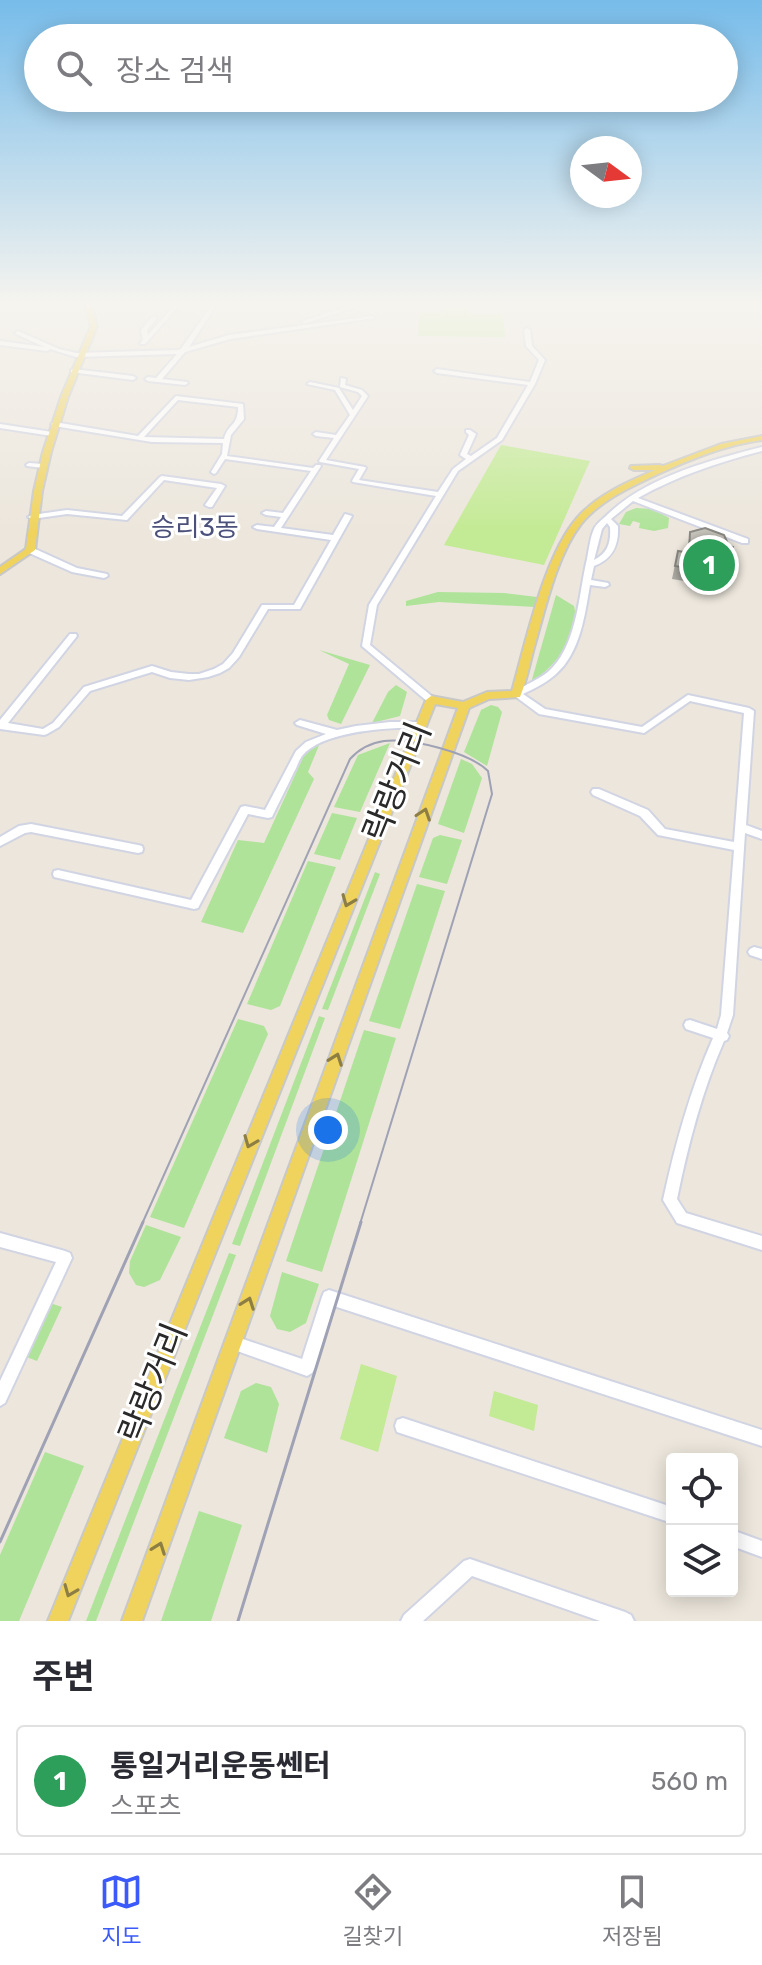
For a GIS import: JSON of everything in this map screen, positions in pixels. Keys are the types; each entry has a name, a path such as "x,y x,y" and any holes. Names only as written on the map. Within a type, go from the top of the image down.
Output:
{"main road":[{"path":"0,571 30,550 32,517 43,466 69,382"},
{"path":"464,706 487,696 516,694 562,548 577,523 610,495 677,463 730,442 762,438"},
{"path":"634,468 677,463"},
{"name":"락랑거리","path":"58,1621 431,700 464,706 132,1621"}],"street":[{"path":"172,382 185,383"},
{"path":"277,529 339,437 364,393 344,387 343,382"},
{"path":"431,700 375,657 366,646 373,605 455,470 500,439 532,384 515,382"},
{"path":"310,384 340,390 353,415"},
{"path":"139,438 176,398 241,405 253,403"},
{"path":"214,472 223,457 227,441 241,419 241,405"},
{"path":"0,429 184,443 227,441"},
{"path":"468,431 473,434 463,455 471,459"},
{"path":"316,434 339,437"},
{"path":"762,449 727,456 634,499 606,519 598,528 574,637 562,663 542,681 516,694 542,712 627,729 644,730 688,698 749,711 723,1036 710,1058 682,1146 670,1200 682,1218 762,1243"},
{"path":"223,457 315,470"},
{"path":"322,461 363,468 355,481 440,494"},
{"path":"29,465 43,466"},
{"path":"32,517 67,512 124,518 162,478 221,486 209,505"},
{"path":"634,499 745,541"},
{"path":"266,513 286,516"},
{"path":"0,726 44,732 56,725 87,689 152,669 172,677 191,679 227,666 265,607 297,607 348,516"},
{"path":"589,565 603,561 610,554 614,526 606,519"},
{"path":"257,527 336,538"},
{"path":"30,550 75,570 104,576"},
{"path":"586,582 605,585"},
{"path":"0,726 73,636"},
{"path":"300,723 341,734"},
{"path":"58,874 194,905 245,810 268,814 299,753 318,740 341,734 399,723 420,725"},
{"path":"596,792 644,813 662,832 740,847"},
{"path":"0,842 31,828 138,849"},
{"path":"742,828 762,835"},
{"path":"690,1025 723,1036"},
{"path":"0,1240 65,1258 0,1398"},
{"path":"234,1343 307,1368 329,1297 762,1438"},
{"path":"403,1426 666,1513"},
{"path":"738,1540 762,1549"},
{"path":"410,1621 470,1567 625,1621"}],"green space":[{"path":"501,445 590,461 544,565 444,545"},
{"path":"636,508 654,509 669,518 668,528 654,531 639,528 640,523 633,521 630,526 619,524 626,512"},
{"path":"438,592 537,597 535,607 439,602 406,606 406,601"},
{"path":"556,595 574,606 574,629 557,659 531,683"},
{"path":"319,650 370,665 341,724 329,720 327,715 349,664"},
{"path":"396,685 407,692 400,716 372,723 388,692"},
{"path":"491,705 502,712 487,766 464,752 481,710"},
{"path":"320,743 308,772 314,779 243,933 201,922 238,840 264,843 306,751"},
{"path":"390,743 360,812 334,807 358,755"},
{"path":"461,759 472,764 482,778 464,833 438,824"},
{"path":"332,813 357,818 340,860 314,854"},
{"path":"440,835 462,840 447,884 419,877 433,838"},
{"path":"308,861 336,867 280,1006 271,1010 247,1004"},
{"path":"375,872 380,874 328,1010 322,1009"},
{"path":"417,884 445,891 400,1029 369,1021"},
{"path":"319,1016 325,1018 240,1246 232,1244"},
{"path":"238,1019 264,1026 268,1034 184,1228 150,1217"},
{"path":"364,1030 396,1038 322,1272 286,1261"},
{"path":"146,1225 181,1237 160,1280 144,1287 136,1285 129,1273 130,1261"},
{"path":"229,1253 236,1255 96,1621 86,1621"},
{"path":"282,1272 319,1284 306,1323 290,1332 277,1329 270,1316"},
{"path":"50,1303 62,1307 37,1361 24,1356"},
{"path":"361,1364 397,1376 378,1452 340,1439"},
{"path":"256,1383 271,1387 279,1404 267,1453 224,1438 241,1391"},
{"path":"494,1391 538,1405 534,1431 489,1416"},
{"path":"45,1452 84,1466 19,1621 0,1621 0,1555"},
{"path":"199,1511 242,1525 211,1621 161,1621"}],"building":[{"path":"705,528 724,535 729,546 733,547 731,575 675,566 678,551 689,553 690,532"}],"tram line":[{"path":"142,1224 350,759 374,743 409,742 454,752 479,764 488,771 492,794 360,1224"},
{"path":"0,1542 143,1222"},
{"path":"238,1621 361,1222"}],"place":[{"name":"통일거리운동쎈터","path":"709,565"}],"district":[{"name":"승리3동","path":"195,527"}]}
